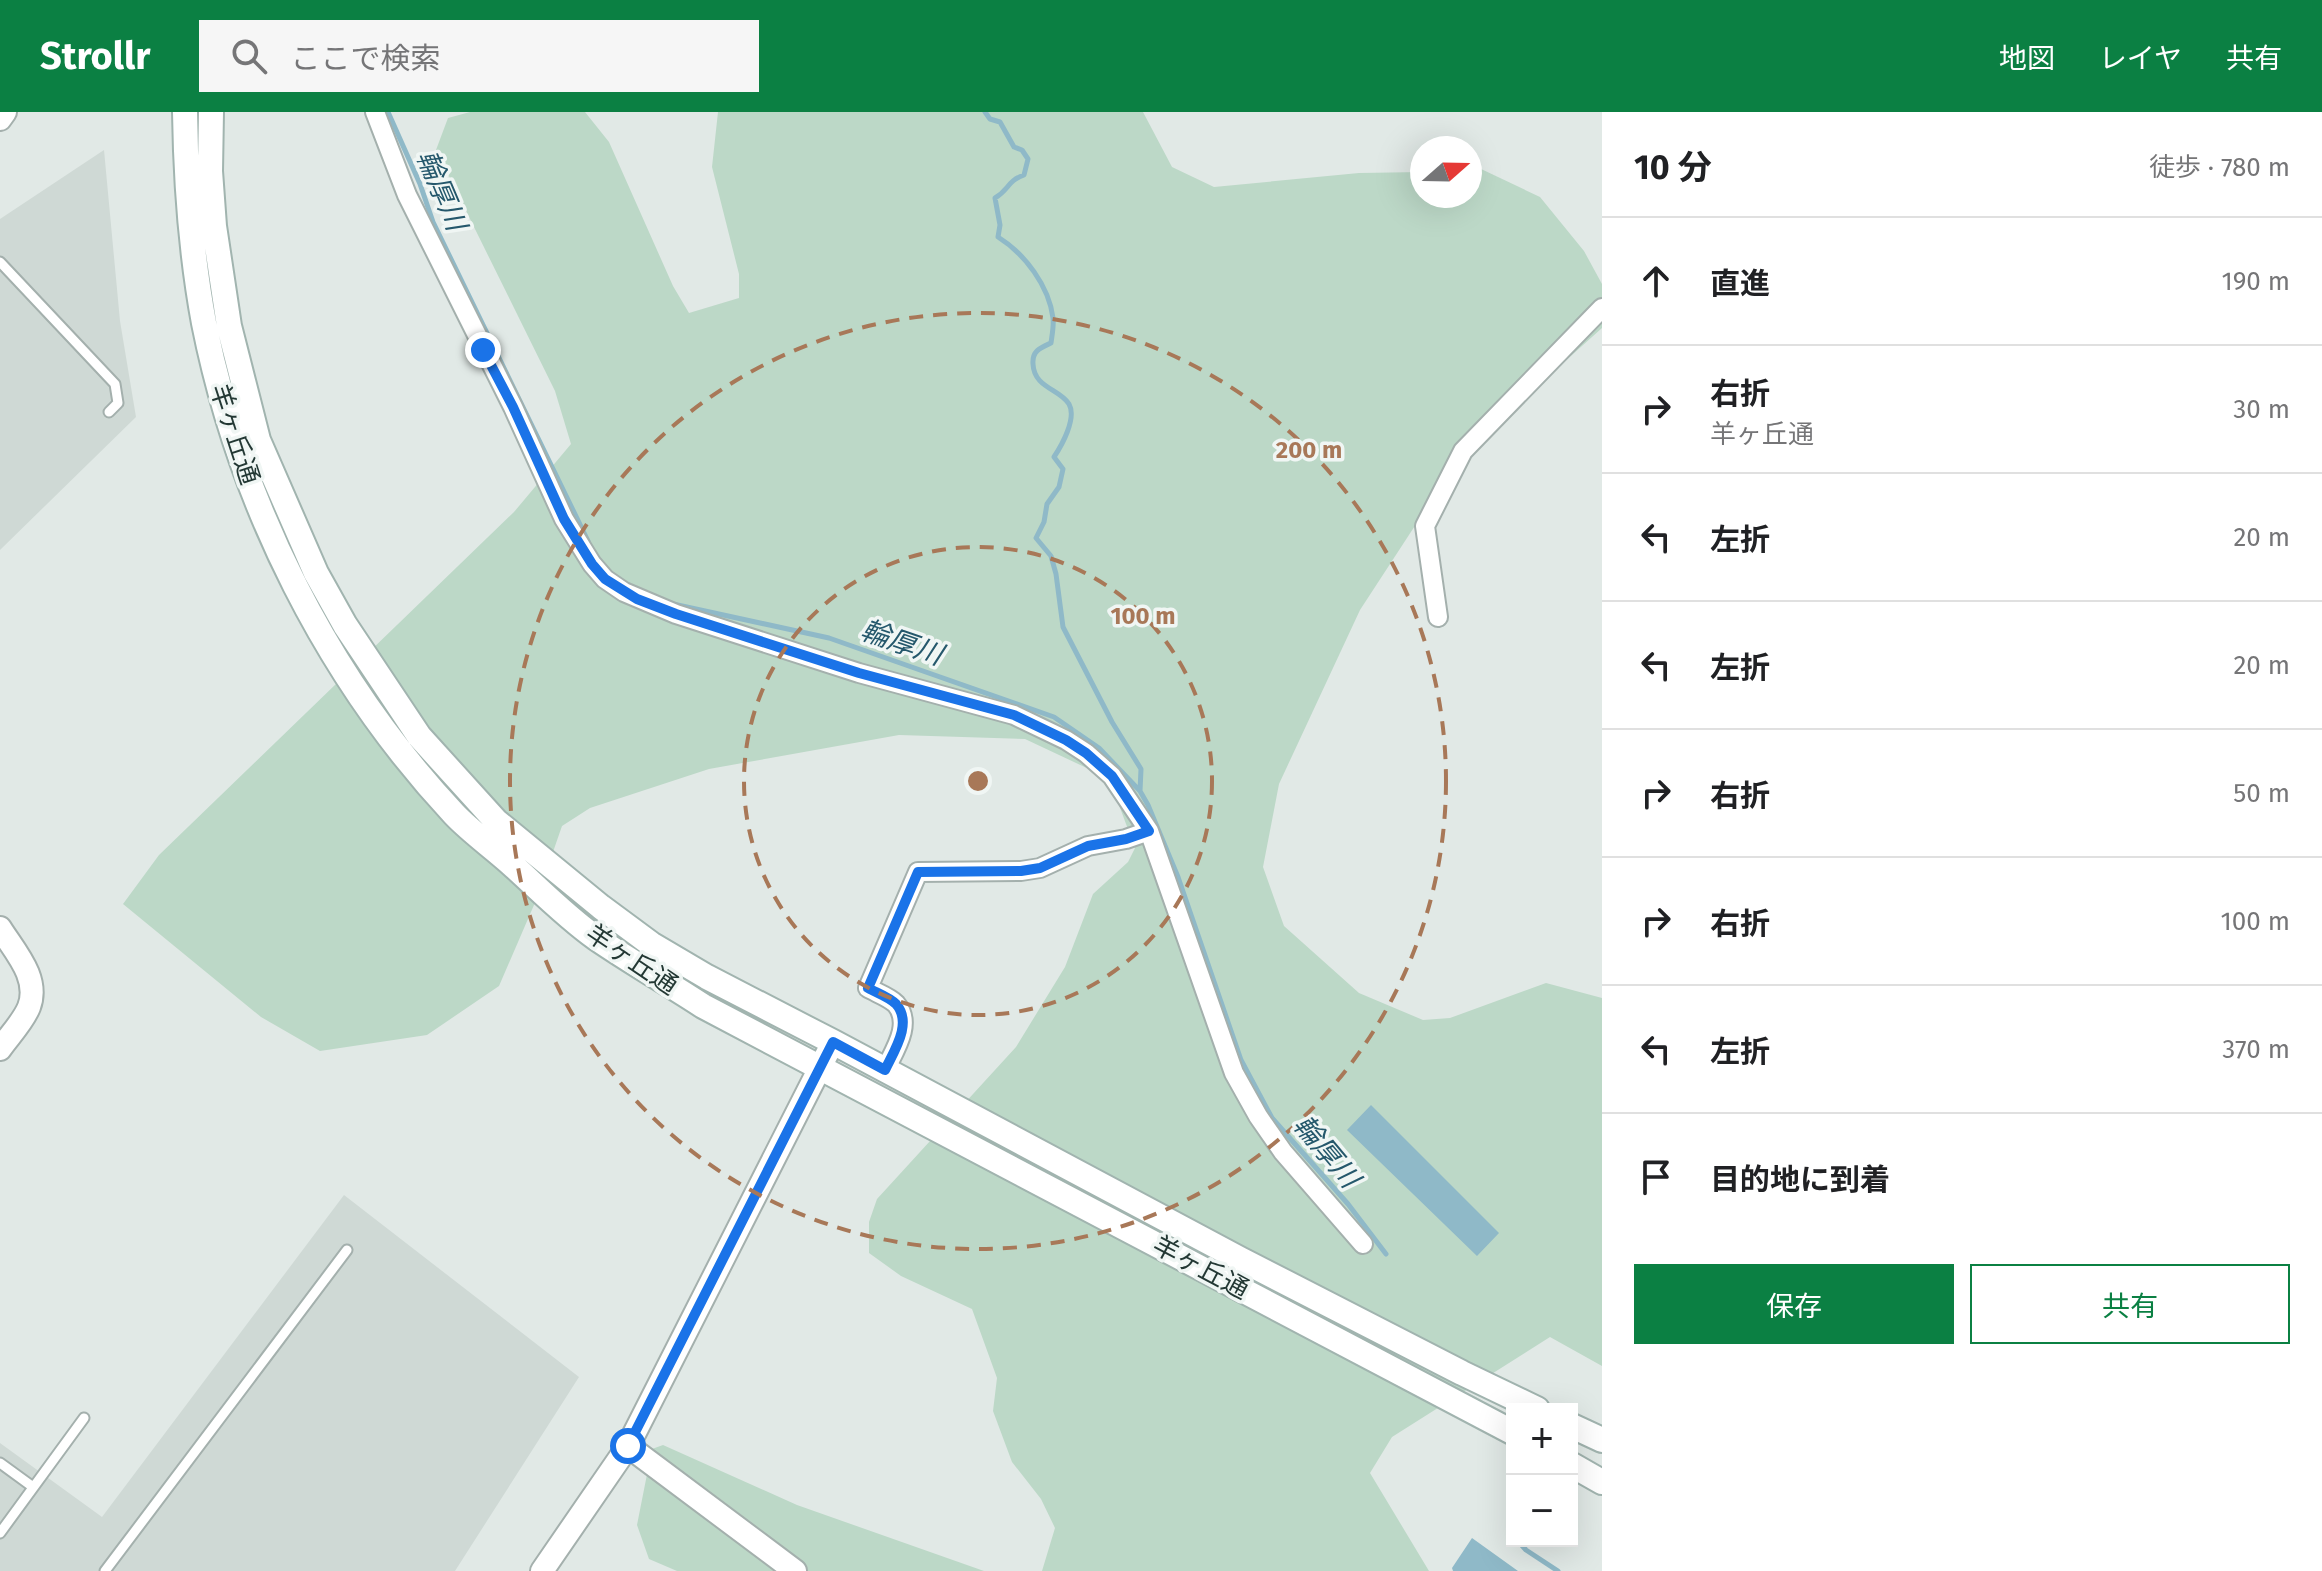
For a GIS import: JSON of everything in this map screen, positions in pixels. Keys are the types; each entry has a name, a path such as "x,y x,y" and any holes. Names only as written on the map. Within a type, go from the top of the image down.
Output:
{"main road":[{"name":"羊ヶ丘通","path":"185,112 186,176 204,322 236,446 257,501 292,579 328,647 407,759 456,816 593,936 703,1006 1506,1429"},
{"name":"羊ヶ丘通","path":"211,112 210,171 214,226 229,326 258,440 316,573 359,647 419,736 496,821 651,944 707,977 1240,1259 1525,1403"},
{"path":"1578,1429 1602,1440"},
{"path":"1578,1468 1602,1482"}],"street":[{"path":"0,119 5,112"},
{"path":"375,112 407,195 513,407 564,519 605,579 637,599 676,614 859,673 1014,715 1086,753 1112,776 1149,831 1234,1073 1258,1116 1283,1152 1363,1244"},
{"path":"1438,617 1425,526 1463,451 1602,308"},
{"path":"885,1070 902,1033 903,1021 894,1001 868,988 918,872 1040,868 1088,846 1149,831"},
{"path":"0,928 32,980 33,992 28,1009 0,1049"},
{"path":"542,1571 628,1446 833,1042"},
{"path":"628,1446 795,1571"}],"lane":[{"path":"0,262 115,384 118,403 109,412"},
{"path":"105,1571 347,1250"},
{"path":"0,1533 84,1418"},
{"path":"0,1463 33,1487"}],"shaded area":[{"path":"104,150 120,321 136,417 0,550 0,219"},
{"path":"344,1195 579,1377 455,1571 0,1571 0,1443 102,1517"}],"green space":[{"path":"470,112 585,112 609,142 673,286 689,313 739,298 739,274 712,167 718,112 1143,112 1172,167 1214,187 1359,173 1410,172 1410,208 1482,208 1482,169 1540,197 1584,251 1602,284 1602,328 1495,424 1437,492 1360,610 1279,784 1263,867 1284,926 1359,993 1423,1020 1450,1018 1546,983 1602,998 1602,1366 1550,1337 1392,1437 1370,1473 1429,1571 1042,1571 1055,1528 1041,1499 1012,1462 993,1411 997,1378 972,1309 901,1276 869,1253 869,1222 877,1199 1016,1047 1065,967 1093,894 1128,862 1135,848 1113,789 1091,770 1025,739 899,735 709,769 590,808 562,826 537,898 499,986 427,1035 320,1051 261,1017 123,904 159,855 514,512 571,444 555,391 436,150 448,118"},
{"path":"663,1445 797,1505 984,1571 677,1571 649,1559 637,1525 652,1449"}],"water":[{"path":"1371,1105 1499,1233 1477,1256 1347,1130"},
{"path":"1472,1538 1518,1571 1453,1571"}],"waterway":[{"name":"輪厚川","path":"388,112 433,222 588,541"},
{"path":"985,112 990,119 1000,122 1014,147 1022,150 1028,159 1024,175 995,198 1000,225 998,237 1026,262 1047,294 1053,318 1051,343 1035,353 1034,372 1042,383 1065,399 1071,410 1068,431 1054,457 1063,469 1059,487 1047,504 1044,522 1036,538 1051,556 1063,627 1112,722 1141,769 1140,791"},
{"name":"輪厚川","path":"673,604 829,638 1054,717 1099,748 1140,791 1148,805 1178,877 1241,1060 1272,1118 1348,1204 1386,1254"},
{"name":"輪厚川","path":"1523,1547 1558,1571"}],"route":[{"path":"483,350 513,407 564,519 605,579 637,599 676,614 859,673 1014,715 1086,753 1112,776 1149,831 1088,846 1040,868 918,872 868,988 894,1001 903,1021 902,1033 885,1070 833,1042 628,1446"}]}
